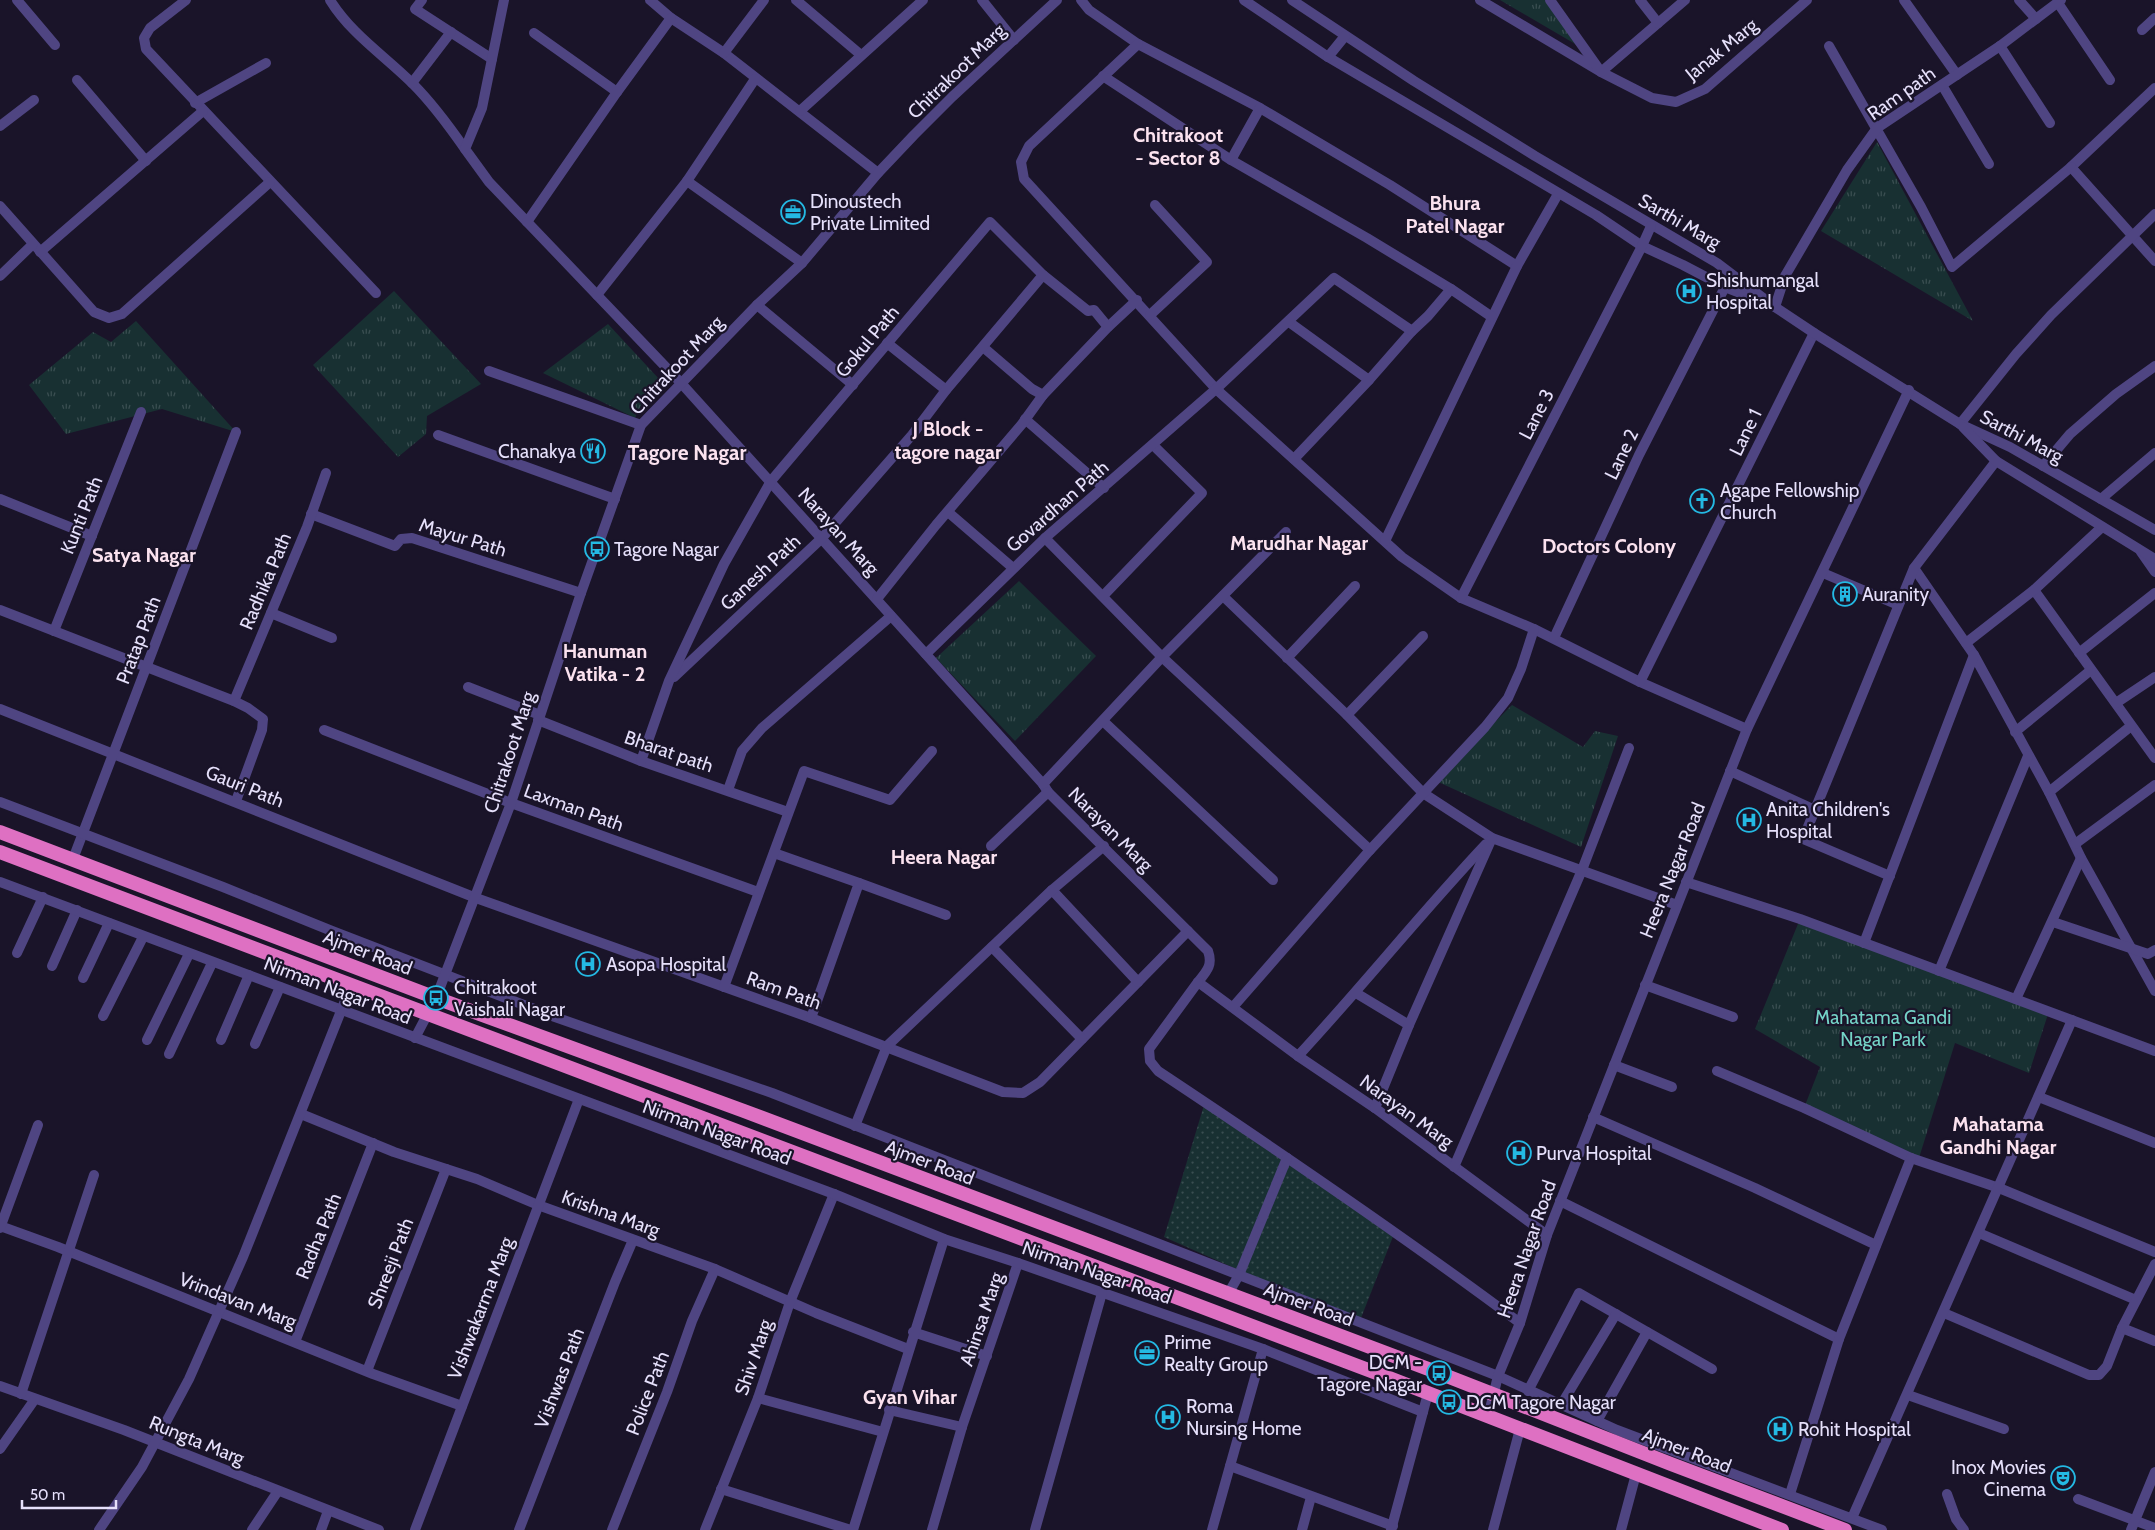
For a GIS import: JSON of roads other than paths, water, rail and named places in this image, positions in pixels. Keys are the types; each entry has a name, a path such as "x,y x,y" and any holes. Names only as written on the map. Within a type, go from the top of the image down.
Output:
{"highway":[{"name":"Ajmer Road","path":"0,832 436,998 744,1111 1494,1394 1671,1464 1849,1524"},
{"name":"Ajmer Road","path":"0,852 1782,1530"}],"street":[{"path":"17,0 55,45"},
{"path":"186,0 150,28 144,38 146,49 376,293"},
{"name":"Narayan Marg","path":"330,0 340,15 412,83 439,112 489,182 681,383 771,481 1045,788 1208,951 1211,960 1209,968 1198,982 1298,1056 1375,1108 1547,1235"},
{"path":"422,0 415,9 492,59"},
{"path":"465,149 482,108 504,0"},
{"path":"650,0 671,18 724,53 878,173"},
{"path":"724,53 764,0"},
{"path":"796,0 861,55"},
{"path":"800,111 922,0"},
{"path":"982,0 1014,40"},
{"name":"Chitrakoot Marg","path":"415,1038 436,998 476,898 511,803 581,593 641,425 757,305 802,263 878,173 952,96 1057,0"},
{"path":"1081,0 1089,10 1138,44 1260,108 1390,185 1517,266"},
{"path":"1244,0 1328,57 1596,215 1642,246 1725,287 1775,307"},
{"name":"Sarthi Marg","path":"1292,0 1438,96 1652,226 1717,263 1775,307 1814,333 1909,390 1960,424 1994,438 2155,530"},
{"path":"1480,0 1601,72"},
{"path":"1550,0 1601,72"},
{"path":"1640,0 1658,23"},
{"path":"1601,72 1685,0"},
{"name":"Janak Marg","path":"1601,72 1652,98 1676,102 1705,89 1807,0"},
{"path":"1904,0 1957,75"},
{"path":"2019,0 2036,19"},
{"path":"2060,2 2110,80"},
{"name":"Ram path","path":"1775,307 1785,276 1847,170 1877,128 1942,86 2060,2"},
{"path":"527,222 671,18"},
{"path":"2142,30 2155,18"},
{"path":"412,83 451,32"},
{"path":"534,33 617,92"},
{"path":"1328,57 1345,36"},
{"path":"1138,44 1028,146 1020,162 1024,179 1137,300 1216,389 1402,557 1461,598 1554,638 1640,682 1747,729"},
{"path":"1829,46 1922,207 1952,266 2072,167 2155,88"},
{"path":"2000,46 2050,123"},
{"path":"195,103 266,63"},
{"path":"1104,76 1231,160 1367,238 1451,289 1492,317"},
{"path":"597,295 687,181 755,79"},
{"path":"77,80 146,161"},
{"path":"1942,86 1989,164"},
{"path":"0,126 34,100"},
{"path":"1231,160 1260,108"},
{"path":"0,276 146,161 203,111"},
{"path":"2072,167 2155,261"},
{"path":"687,181 802,263"},
{"path":"0,206 94,312 109,318 122,314 270,182"},
{"path":"1385,542 1517,266 1558,194"},
{"path":"1150,315 1207,262 1155,205"},
{"path":"2155,214 2051,315 2022,347 1960,424 1996,461 2155,559"},
{"name":"Gokul Path","path":"641,761 669,682 724,564 771,481 990,222 1043,275"},
{"name":"Lane 3","path":"1461,598 1652,226"},
{"path":"1043,275 1088,311 1094,310 1108,327"},
{"name":"Ganesh Path","path":"669,682 822,538 912,434 946,390 1043,275"},
{"name":"Govardhan Path","path":"926,654 1046,538 1216,389 1334,278 1412,331"},
{"name":"Lane 2","path":"1554,638 1639,455 1725,287"},
{"path":"1294,459 1451,289"},
{"path":"877,599 1043,395 1108,327 1137,300"},
{"path":"757,305 853,385"},
{"path":"1289,322 1369,380"},
{"name":"Lane 1","path":"1640,682 1814,333"},
{"path":"887,343 946,390"},
{"path":"982,347 1032,389 1043,395"},
{"path":"2043,466 2070,434 2116,394 2155,366"},
{"path":"489,371 641,425"},
{"name":"Heera Nagar Road","path":"1488,1417 1498,1376 1520,1323 1547,1235 1747,729 1909,390"},
{"name":"Kunti Path","path":"54,631 141,412"},
{"path":"1025,419 1104,488"},
{"name":"Pratap Path","path":"73,860 236,432"},
{"path":"438,434 615,499"},
{"path":"1103,596 1202,493 1153,445"},
{"path":"2101,499 2155,453"},
{"path":"1890,876 1803,839 1914,568 1996,461"},
{"name":"Radhika Path","path":"234,701 312,514 326,473"},
{"path":"0,499 92,536"},
{"path":"948,512 1014,568"},
{"name":"Mayur Path","path":"312,514 395,546 401,539 412,538 581,593"},
{"path":"1966,644 2034,590 2102,527"},
{"path":"991,846 1162,657 1286,532"},
{"path":"1046,538 1162,657 1370,850"},
{"path":"2141,552 2155,572"},
{"path":"1914,568 1974,655 2049,792 2081,858 2155,990"},
{"path":"1822,573 1898,605"},
{"path":"1287,658 1355,586"},
{"path":"2034,590 2132,726 2151,744 2155,758"},
{"path":"2079,653 2155,594"},
{"path":"1223,596 1347,715 1423,793 1492,838 1677,905"},
{"path":"0,610 234,701 263,719 262,730 236,802"},
{"path":"270,613 332,638"},
{"path":"728,790 742,751 762,728 891,616"},
{"path":"1233,1007 1370,850 1485,727 1508,698 1521,669 1534,629"},
{"path":"1347,715 1423,636"},
{"path":"1864,943 1974,655"},
{"path":"2015,732 2092,670"},
{"path":"2116,703 2155,677"},
{"name":"Bharat path","path":"468,687 641,761 788,812"},
{"name":"Gauri Path","path":"0,710 476,898"},
{"path":"1103,721 1273,880"},
{"path":"2049,792 2132,726"},
{"name":"Laxman Path","path":"324,730 511,803 758,892"},
{"path":"1454,1167 1582,870 1629,748"},
{"path":"724,986 804,772 890,800 932,751"},
{"path":"1939,971 2028,756"},
{"path":"1730,771 1815,810"},
{"path":"2075,844 2155,785"},
{"path":"0,802 223,887 445,975 556,1017 772,1094 1239,1274 1267,1287 1498,1376 1596,1421 1790,1494 1849,1524 1882,1530"},
{"path":"1298,1056 1356,993 1433,901 1492,838"},
{"path":"1375,1108 1409,1025 1492,838"},
{"path":"856,1126 887,1046 1052,890 1104,846"},
{"path":"774,853 859,882 946,915"},
{"path":"2016,999 2081,858"},
{"name":"Nirman Nagar Road","path":"0,882 212,963 249,975 834,1194 944,1239 1263,1349 1424,1412"},
{"path":"812,1018 859,882"},
{"path":"1686,882 1800,919 2155,1051"},
{"path":"1052,890 1138,982"},
{"path":"17,953 43,897"},
{"name":"Ram Path","path":"476,898 812,1018 1003,1092 1023,1093 1040,1082 1082,1039"},
{"path":"52,966 77,910"},
{"path":"2053,922 2133,950 2148,954 2155,950"},
{"path":"84,978 109,923"},
{"path":"992,947 1082,1039 1188,931"},
{"path":"103,1016 143,937"},
{"path":"147,1040 189,954"},
{"path":"169,1054 212,963"},
{"path":"221,1040 249,975"},
{"path":"1198,982 1149,1049 1150,1061 1158,1071 1287,1158 1520,1323"},
{"path":"99,1530 142,1467 189,1379 301,1114 351,985"},
{"path":"1645,985 1733,1017"},
{"path":"255,1044 280,987"},
{"path":"1356,993 1409,1025"},
{"path":"1849,1524 1908,1396 2072,1020"},
{"path":"1614,1065 1672,1086"},
{"path":"1717,1071 1804,1108 1911,1158 1999,1188 2155,1252"},
{"path":"2039,1098 2155,1143"},
{"name":"Vishwakarma Marg","path":"415,1530 579,1099"},
{"name":"Krishna Marg","path":"301,1114 394,1152 477,1179 538,1205 715,1269 790,1302 908,1348"},
{"path":"1593,1117 1755,1188 1876,1245"},
{"path":"0,1227 38,1125"},
{"name":"Radha Path","path":"295,1342 374,1143"},
{"path":"1228,1294 1239,1274 1287,1158"},
{"path":"1790,1494 1839,1339 1911,1158"},
{"name":"Shreeji Path","path":"366,1371 446,1169"},
{"path":"21,1394 94,1174"},
{"name":"Shiv Marg","path":"705,1530 758,1398 790,1302 834,1194"},
{"path":"1560,1201 1839,1339"},
{"name":"Vrindavan Marg","path":"0,1227 69,1252 366,1371 462,1406"},
{"path":"1979,1233 2136,1300"},
{"path":"721,1488 852,1530 913,1332 944,1239"},
{"name":"Vishwas Path","path":"519,1530 611,1290 633,1240"},
{"name":"Ahinsa Marg","path":"932,1530 962,1427 1018,1263"},
{"path":"1944,1312 2089,1375 2099,1375 2107,1366 2122,1328 2155,1264"},
{"name":"Police Path","path":"612,1530 667,1392 692,1322 715,1269"},
{"path":"1035,1530 1102,1293"},
{"path":"1528,1391 1579,1293 1712,1370"},
{"path":"1561,1405 1616,1314"},
{"path":"2122,1328 2155,1341"},
{"path":"913,1332 987,1356"},
{"path":"1596,1421 1647,1332"},
{"path":"1212,1530 1263,1349"},
{"name":"Rungta Marg","path":"0,1386 156,1442 379,1530"},
{"path":"1230,1466 1392,1528 1428,1394"},
{"path":"1908,1396 2004,1429"},
{"path":"758,1398 883,1432"},
{"path":"0,1449 35,1399"},
{"path":"889,1410 962,1427"},
{"path":"1493,1530 1520,1429"},
{"path":"2133,1525 2155,1472"},
{"path":"1621,1530 1636,1474"},
{"path":"252,1530 278,1491"},
{"path":"1947,1494 1956,1519 1964,1530"},
{"path":"1302,1530 1311,1497"},
{"path":"2078,1498 2133,1525 2155,1528"},
{"path":"320,1530 328,1510"}],"place":[{"name":"Dinoustech Private Limited","path":"793,212"},
{"name":"Shishumangal Hospital","path":"1689,291"},
{"name":"Chanakya","path":"593,451"},
{"name":"Agape Fellowship Church","path":"1702,501"},
{"name":"Tagore Nagar","path":"597,549"},
{"name":"Auranity","path":"1845,594"},
{"name":"Anita Children's Hospital","path":"1749,820"},
{"name":"Asopa Hospital","path":"588,964"},
{"name":"Chitrakoot Vaishali Nagar","path":"436,998"},
{"name":"Purva Hospital","path":"1519,1153"},
{"name":"Prime Realty Group","path":"1147,1353"},
{"name":"DCM - Tagore Nagar","path":"1439,1373"},
{"name":"DCM Tagore Nagar","path":"1449,1402"},
{"name":"Roma Nursing Home","path":"1168,1417"},
{"name":"Rohit Hospital","path":"1780,1429"},
{"name":"Inox Movies Cinema","path":"2063,1478"}],"district":[{"name":"Chitrakoot - Sector 8","path":"1178,146"},
{"name":"Bhura Patel Nagar","path":"1455,214"},
{"name":"J Block - tagore nagar","path":"948,440"},
{"name":"Tagore Nagar","path":"687,453"},
{"name":"Marudhar Nagar","path":"1299,543"},
{"name":"Doctors Colony","path":"1609,546"},
{"name":"Satya Nagar","path":"144,555"},
{"name":"Hanuman Vatika - 2","path":"605,662"},
{"name":"Heera Nagar","path":"944,857"},
{"name":"Mahatama Gandhi Nagar","path":"1998,1136"},
{"name":"Gyan Vihar","path":"910,1397"}],"park label":[{"name":"Mahatama Gandi Nagar Park","path":"1883,1028"}]}
